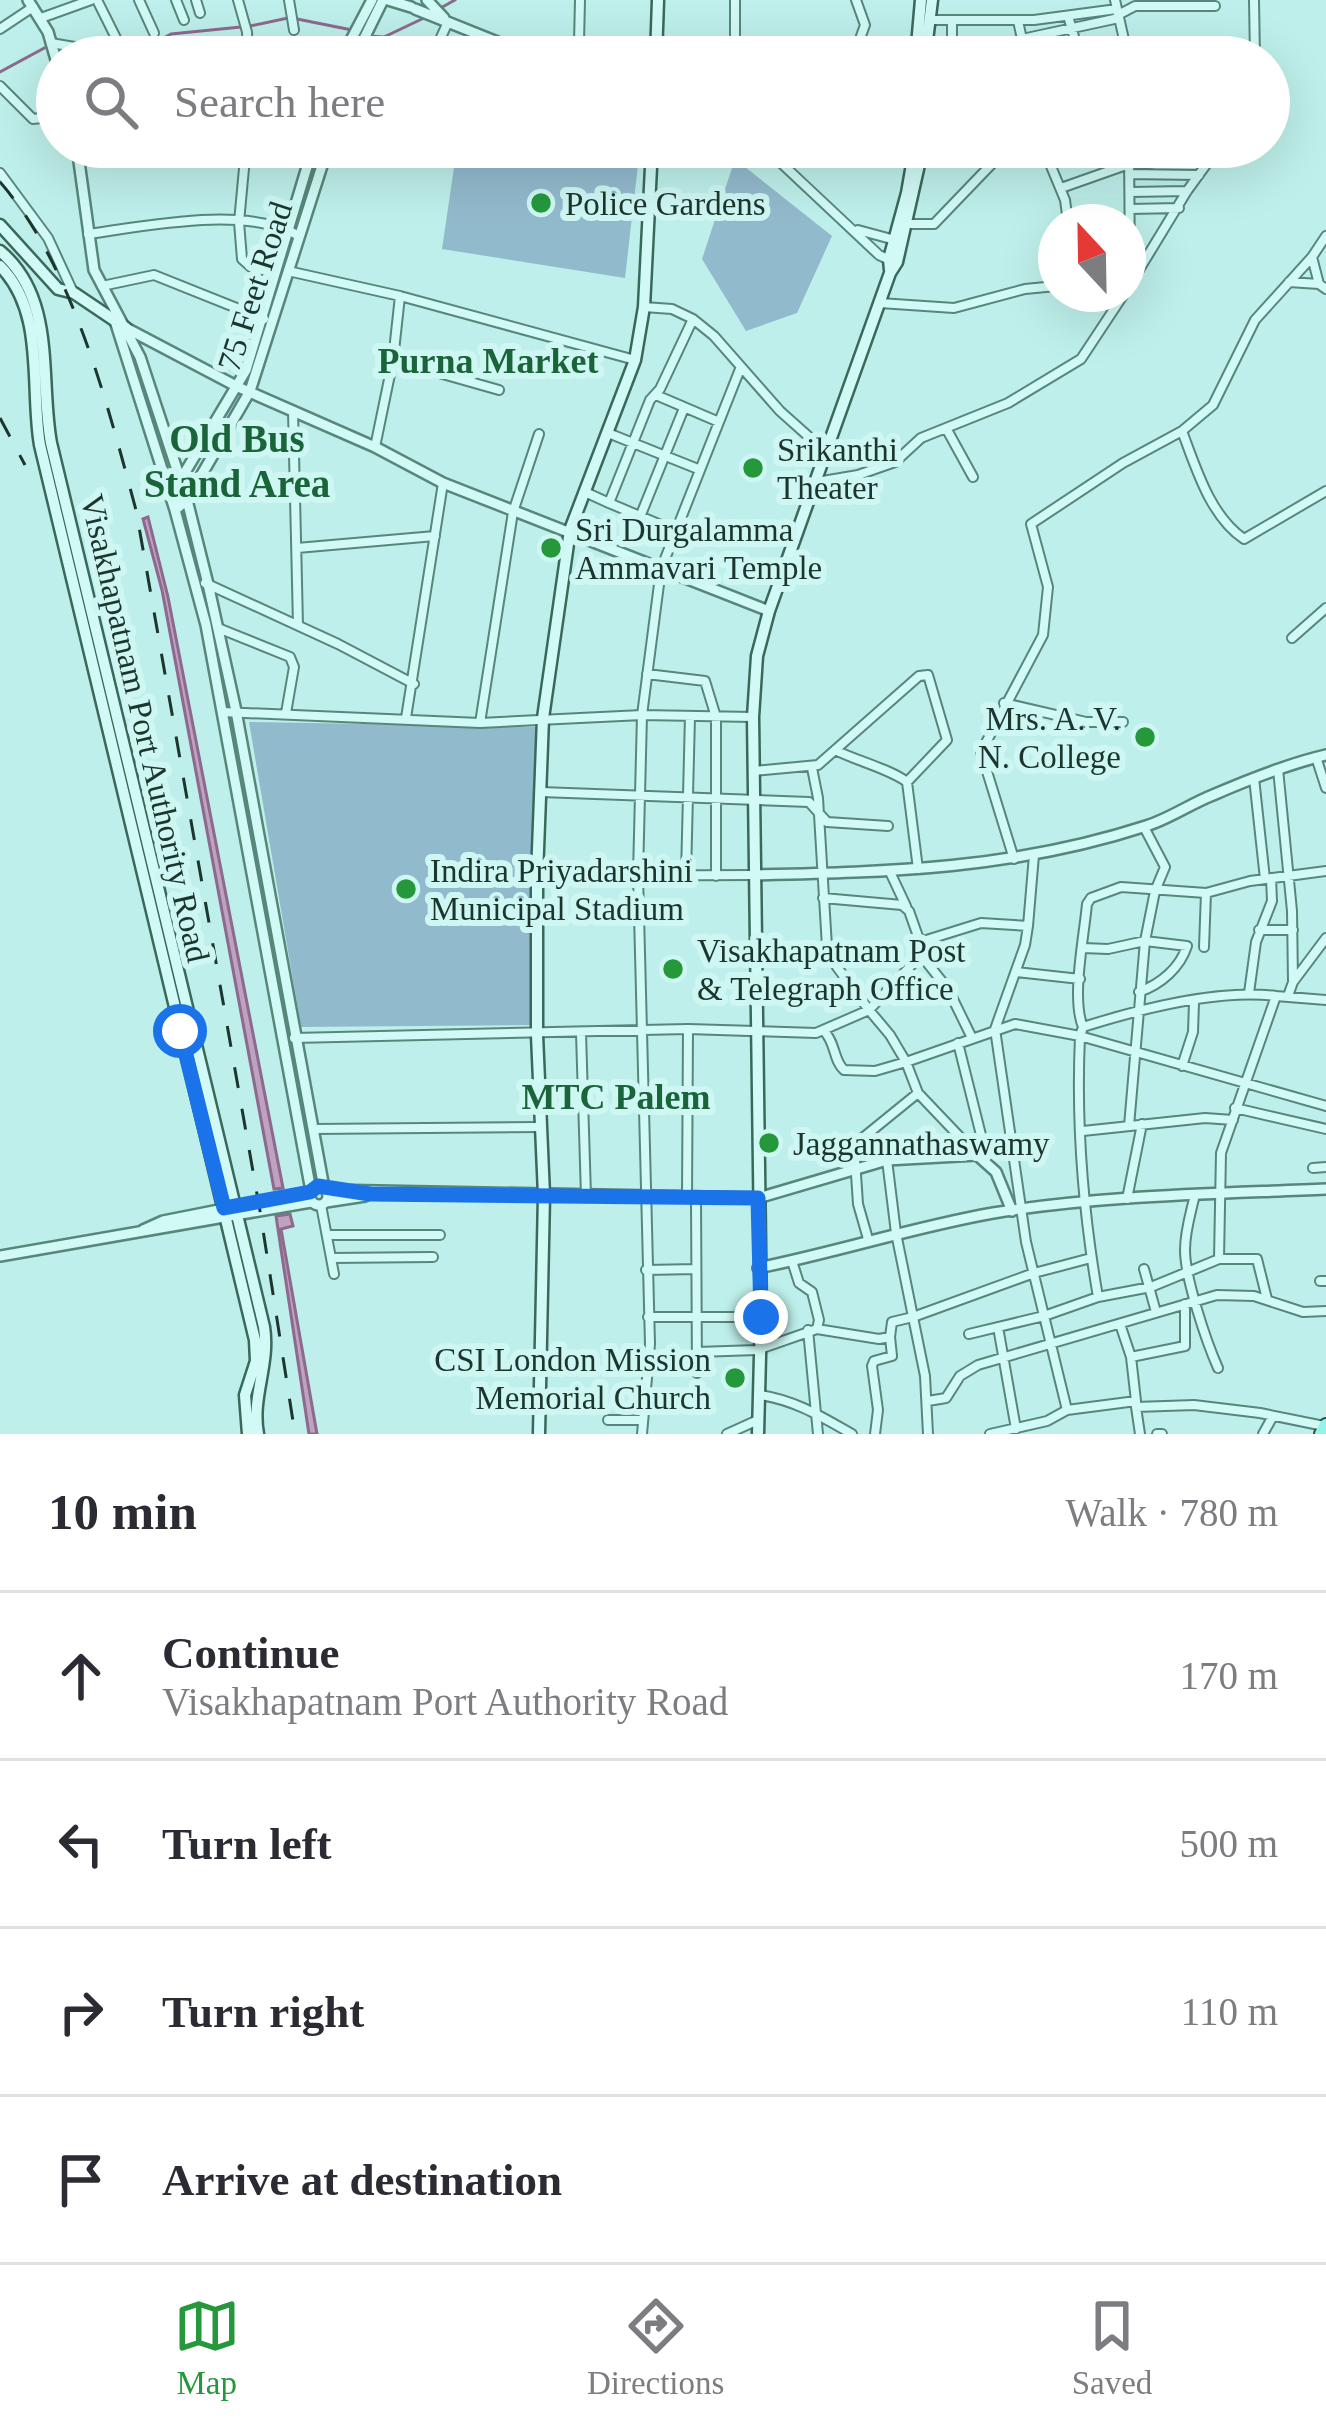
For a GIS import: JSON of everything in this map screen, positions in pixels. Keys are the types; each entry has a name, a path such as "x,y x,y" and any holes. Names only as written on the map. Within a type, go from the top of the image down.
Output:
{"main road":[{"path":"657,36 658,0"},
{"path":"918,36 921,0"},
{"path":"928,36 932,0"},
{"path":"539,1434 544,1196 537,1035 543,718 570,530 635,360 644,307 651,168"},
{"path":"758,1434 761,1317 753,717 757,656 880,303 914,168"},
{"path":"898,241 908,224 916,168"},
{"path":"0,225 54,286 118,320"},
{"name":"Visakhapatnam Port Authority Road","path":"0,251 22,277 42,331 51,443 230,1212"},
{"name":"Visakhapatnam Port Authority Road","path":"0,266 16,288 32,335 40,445 266,1340 253,1434"}],"street":[{"path":"41,18 94,0 114,36"},
{"path":"139,0 154,33"},
{"path":"176,0 184,20"},
{"path":"196,0 200,13"},
{"path":"238,0 247,36"},
{"path":"290,0 294,21"},
{"path":"358,36 372,0"},
{"path":"357,36 386,0 411,5 483,36"},
{"path":"411,5 427,0 448,22"},
{"path":"579,36 580,0"},
{"path":"735,0 735,36"},
{"path":"856,0 865,25 862,36"},
{"path":"1254,0 1255,36"},
{"path":"0,29 31,4 48,36"},
{"path":"1038,36 1071,30 1135,6 1215,6"},
{"path":"929,20 1018,21 1117,11"},
{"path":"1068,16 1073,36"},
{"path":"952,20 952,36"},
{"path":"1018,21 1021,36"},
{"path":"442,36 448,22"},
{"path":"0,86 36,119"},
{"path":"79,168 87,234 101,287 140,357 187,500 208,584 314,1129 319,1196"},
{"path":"244,168 239,222 244,263 274,273"},
{"name":"75 Feet Road","path":"187,500 250,391 274,273 306,168"},
{"name":"75 Feet Road","path":"169,492 238,387 287,271 321,168"},
{"path":"786,168 892,265"},
{"path":"908,224 934,224 988,168"},
{"path":"1052,168 1064,204"},
{"path":"1061,188 1144,168"},
{"path":"1146,259 1204,168"},
{"path":"1130,170 1199,175"},
{"path":"1130,170 1130,204"},
{"path":"0,173 48,238 74,293"},
{"path":"1130,192 1187,191"},
{"path":"1146,209 1179,208"},
{"path":"87,234 176,221 239,222 286,228 299,236"},
{"path":"850,228 898,241"},
{"path":"1014,859 980,762 983,742 1043,635 1048,587 1031,524 1123,463 1182,431 1213,405 1256,320 1326,236"},
{"path":"1289,282 1322,286 1312,257"},
{"path":"287,271 400,296 635,360"},
{"path":"101,287 154,275 266,320"},
{"path":"880,303 954,308 1038,288"},
{"path":"375,447 400,296"},
{"path":"644,307 672,309 694,319 827,453"},
{"path":"817,482 895,462 922,438 1008,404 1081,359 1111,312"},
{"path":"609,503 650,400 694,319"},
{"path":"118,320 238,387 375,447 443,484 769,611"},
{"path":"118,320 194,581 280,1038 334,1274"},
{"path":"393,360 499,390"},
{"path":"642,1434 650,1344 638,875 642,716 661,569 740,369"},
{"path":"656,395 719,422"},
{"path":"640,517 684,408"},
{"path":"292,411 298,626"},
{"path":"946,428 973,477"},
{"path":"1182,431 1220,514 1244,539 1326,491"},
{"path":"608,433 698,469"},
{"path":"480,724 513,512 539,434"},
{"path":"406,718 443,484"},
{"path":"584,491 676,531"},
{"path":"175,510 187,500"},
{"path":"297,548 435,536"},
{"path":"194,581 414,684"},
{"path":"1292,638 1326,608"},
{"path":"218,628 290,657 293,668 286,713"},
{"path":"647,674 704,681 716,717 716,876"},
{"path":"754,771 812,768 919,676 928,675 947,740 907,782"},
{"path":"1004,703 1086,722 1123,722"},
{"path":"222,712 480,724 543,718 753,717"},
{"path":"686,875 690,716"},
{"path":"835,750 907,782 918,872"},
{"path":"538,876 918,872 1014,859 1144,827 1254,778 1321,756 1326,788"},
{"path":"812,768 829,954 890,1035 919,1093 996,1172 1016,1210 1067,1411"},
{"path":"1278,769 1293,930 1293,982 1288,996"},
{"path":"1250,993 1259,930 1272,902 1254,778"},
{"path":"541,792 809,802 826,822 888,826"},
{"path":"1130,1126 1145,941 1165,867 1144,827"},
{"path":"1016,1210 995,1029 1028,926 1034,855"},
{"path":"890,872 920,942 921,955 948,989 972,1038"},
{"path":"1097,1297 1079,1102 1080,979 1090,898 1121,887 1206,892 1268,878 1326,872"},
{"path":"1204,947 1206,892"},
{"path":"824,898 860,898 907,908"},
{"path":"920,942 981,923 1028,926"},
{"path":"1259,930 1293,930"},
{"path":"1293,982 1322,951 1326,938"},
{"path":"1083,948 1116,948 1145,941 1187,946 1160,983 1139,992"},
{"path":"280,1038 688,1029 824,1031 868,1010 921,955"},
{"path":"1016,972 1080,979"},
{"path":"1082,1032 1139,1010 1250,993 1326,1000"},
{"path":"1219,1259 1221,1154 1276,996"},
{"path":"1182,1066 1193,1032 1193,1003"},
{"path":"824,1031 844,1070 875,1071 1015,1024 1082,1032 1133,1052 1326,1106"},
{"path":"688,1029 697,1373"},
{"path":"581,1034 586,1196"},
{"path":"958,1043 981,1155"},
{"path":"868,1239 860,1214 854,1145 919,1093"},
{"path":"1235,1108 1326,1129"},
{"path":"1083,1131 1233,1120"},
{"path":"1127,1199 1142,1124"},
{"path":"314,1129 543,1126"},
{"path":"0,1256 165,1230 319,1196 758,1198 887,1160 1012,1152"},
{"path":"887,1160 928,1400 928,1434"},
{"path":"1313,1168 1326,1167"},
{"path":"758,1268 868,1239 1016,1210 1085,1201 1326,1189"},
{"path":"1195,1194 1185,1246 1188,1274 1204,1336 1218,1368"},
{"path":"327,1235 440,1235"},
{"path":"331,1258 433,1257"},
{"path":"875,1434 878,1410 872,1366 892,1356 892,1322 1091,1258"},
{"path":"969,1334 1097,1297 1150,1287 1219,1259 1257,1258 1267,1299"},
{"path":"792,1261 799,1283 811,1289 819,1320 813,1330 818,1434"},
{"path":"646,1270 696,1269"},
{"path":"1144,1269 1156,1312"},
{"path":"928,1400 946,1398 964,1372 1197,1299 1217,1295 1267,1299 1304,1312 1326,1311"},
{"path":"1131,1357 1185,1346 1185,1304"},
{"path":"648,1317 761,1317"},
{"path":"1120,1324 1131,1357 1140,1434"},
{"path":"998,1327 1011,1431"},
{"path":"697,1352 757,1350 813,1330 890,1337"},
{"path":"760,1395 814,1412 851,1434"},
{"path":"990,1434 1047,1421 1067,1411 1136,1404 1193,1405 1324,1429"},
{"path":"1264,1434 1273,1417"},
{"path":"608,1420 642,1420"},
{"path":"727,1434 759,1420"}],"shaded area":[{"name":"Police Gardens","path":"454,168 638,168 625,278 442,249"},
{"path":"732,168 746,168 832,236 797,313 746,331 702,259"},
{"path":"148,517 168,597 283,1188 274,1189 162,590 143,519"},
{"name":"Indira Priyadarshini Municipal Stadium","path":"249,722 537,727 530,1025 301,1027"},
{"path":"290,1214 293,1226 281,1229 317,1434 309,1434 276,1216"}],"waterway":[{"path":"437,10 455,0"},
{"path":"250,26 288,18"},
{"path":"386,36 424,18"},
{"path":"297,19 352,30"},
{"path":"167,36 241,27"},
{"path":"0,72 36,52"}],"railway":[{"path":"0,182 48,253 67,294 100,382 136,510 295,1434"},
{"path":"0,418 25,465"}],"place":[{"name":"Police Gardens","path":"541,203"},
{"name":"Srikanthi Theater","path":"753,468"},
{"name":"Sri Durgalamma Ammavari Temple","path":"551,548"},
{"name":"Mrs. A. V. N. College","path":"1145,737"},
{"name":"Indira Priyadarshini Municipal Stadium","path":"406,889"},
{"name":"Visakhapatnam Post & Telegraph Office","path":"673,969"},
{"name":"Jaggannathaswamy","path":"769,1143"},
{"name":"CSI London Mission Memorial Church","path":"735,1378"}],"district":[{"name":"Purna Market","path":"488,360"},
{"name":"Old Bus Stand Area","path":"237,460"},
{"name":"MTC Palem","path":"616,1096"}],"route":[{"path":"180,1031 224,1208 310,1192 318,1186 370,1194 758,1198 761,1317"}]}
